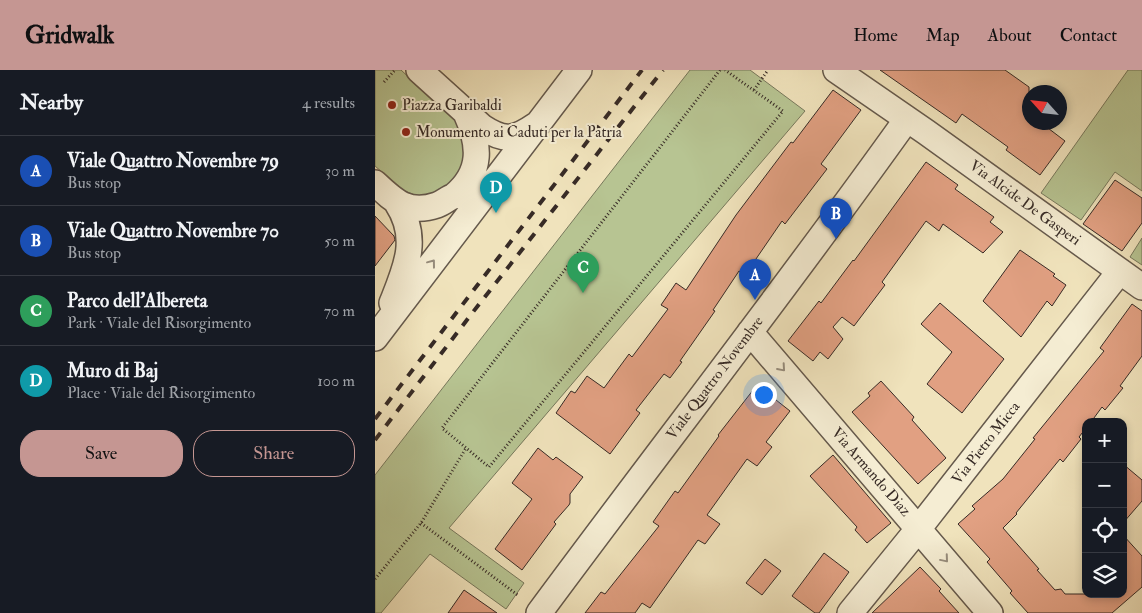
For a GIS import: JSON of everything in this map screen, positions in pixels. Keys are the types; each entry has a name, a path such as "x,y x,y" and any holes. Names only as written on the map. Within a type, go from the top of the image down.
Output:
{"street":[{"path":"419,70 474,120 497,136 509,138 520,135 541,123"},
{"path":"378,334 541,123 579,70"},
{"name":"Via Alcide De Gasperi","path":"836,70 1142,287"},
{"name":"Viale Quattro Novembre","path":"542,612 579,558 750,332 907,119"},
{"path":"474,120 479,179 485,194"},
{"path":"397,204 412,208 428,208 454,196 469,180 477,158"},
{"path":"375,183 397,204 409,230 409,254 399,288 378,334"},
{"path":"454,196 485,194"},
{"name":"Via Pietro Micca","path":"850,613 1120,271"},
{"name":"Via Armando Diaz","path":"750,332 990,613"}],"path":[{"path":"384,82 395,70"},
{"path":"720,70 441,428 489,467 783,111 725,70"},
{"path":"754,90 768,70"},
{"path":"375,579 421,523 466,448"},
{"path":"421,523 519,596"}],"green space":[{"path":"375,70 401,70 460,125 466,156 459,172 447,186 432,194 418,196 404,191 375,166"},
{"path":"690,70 750,70 805,111 449,528 524,583 506,609 430,554 381,613 375,613 375,475"},
{"path":"1128,70 1142,70 1142,191 1115,172 1081,220 1041,193"},
{"path":"1142,238 1142,265 1130,257"}],"building":[{"path":"880,70 1005,70 1026,85 1022,85 1022,130 1051,130 1065,141 1040,175 1006,150 1008,147 962,114 956,123"},
{"path":"833,90 861,110 821,164 827,169 785,224 782,221 745,275 739,271 713,310 715,311 680,361 682,362 670,378 664,374 636,410 640,413 610,454 556,413 571,391 575,393 587,376 604,388 629,354 632,357 668,309 661,305 676,283 686,290 736,215"},
{"path":"926,162 958,185 955,189 994,217 990,222 1003,232 983,253 943,224 939,231 926,221 882,282 885,285 854,326 842,317 833,327 843,339 828,359 820,352 813,361 788,341 819,301 821,303 854,261"},
{"path":"1115,180 1142,198 1142,223 1122,251 1083,224"},
{"path":"375,216 394,236 395,240 375,266"},
{"path":"1020,250 1055,274 1053,276 1066,285 1052,306 1047,301 1021,337 983,301"},
{"path":"940,303 1004,359 962,413 927,384 952,352 921,324"},
{"path":"1132,304 1142,311 1142,356 1120,386 1123,388 1105,410 1102,407 1094,418 1082,418 1082,433 1079,437 1081,439 1063,462 1060,459 1017,514 1003,528 1055,590 1061,589 1065,594 1082,594 1082,598 1127,598 1127,539 1142,556 1142,587 1112,613 1028,613 987,562 990,559 958,524 975,509 972,506 1003,479 1035,439 1033,438 1104,351 1100,348"},
{"path":"881,381 914,417 912,420 946,458 918,484 852,412 870,396 868,393"},
{"path":"757,385 790,411 766,442 772,447 757,466 747,459 707,515 720,524 705,544 698,540 650,608 642,603 635,613 585,613 601,592 605,594 659,526 653,522 675,491 678,493 718,435"},
{"path":"538,448 553,460 556,457 583,477 570,494 569,505 554,522 556,524 522,570 495,549 532,499 512,483"},
{"path":"833,455 891,523 867,543 855,530 857,527 810,476"},
{"path":"1127,467 1142,480 1142,501 1127,518"},
{"path":"824,553 849,572 819,613 815,613 792,596"},
{"path":"765,559 781,571 762,595 746,583"},
{"path":"920,567 941,589 939,591 959,613 872,613"},
{"path":"464,590 497,613 448,613"}],"railway":[{"path":"375,419 642,70"},
{"path":"375,440 663,70"}],"place":[{"name":"Piazza Garibaldi","path":"392,105"},
{"name":"Monumento ai Caduti per la Patria","path":"406,132"},
{"name":"Muro di Baj","path":"496,213"},
{"name":"Viale Quattro Novembre 70","path":"836,239"},
{"name":"Parco dell'Albereta","path":"583,293"},
{"name":"Viale Quattro Novembre 79","path":"755,300"}]}
